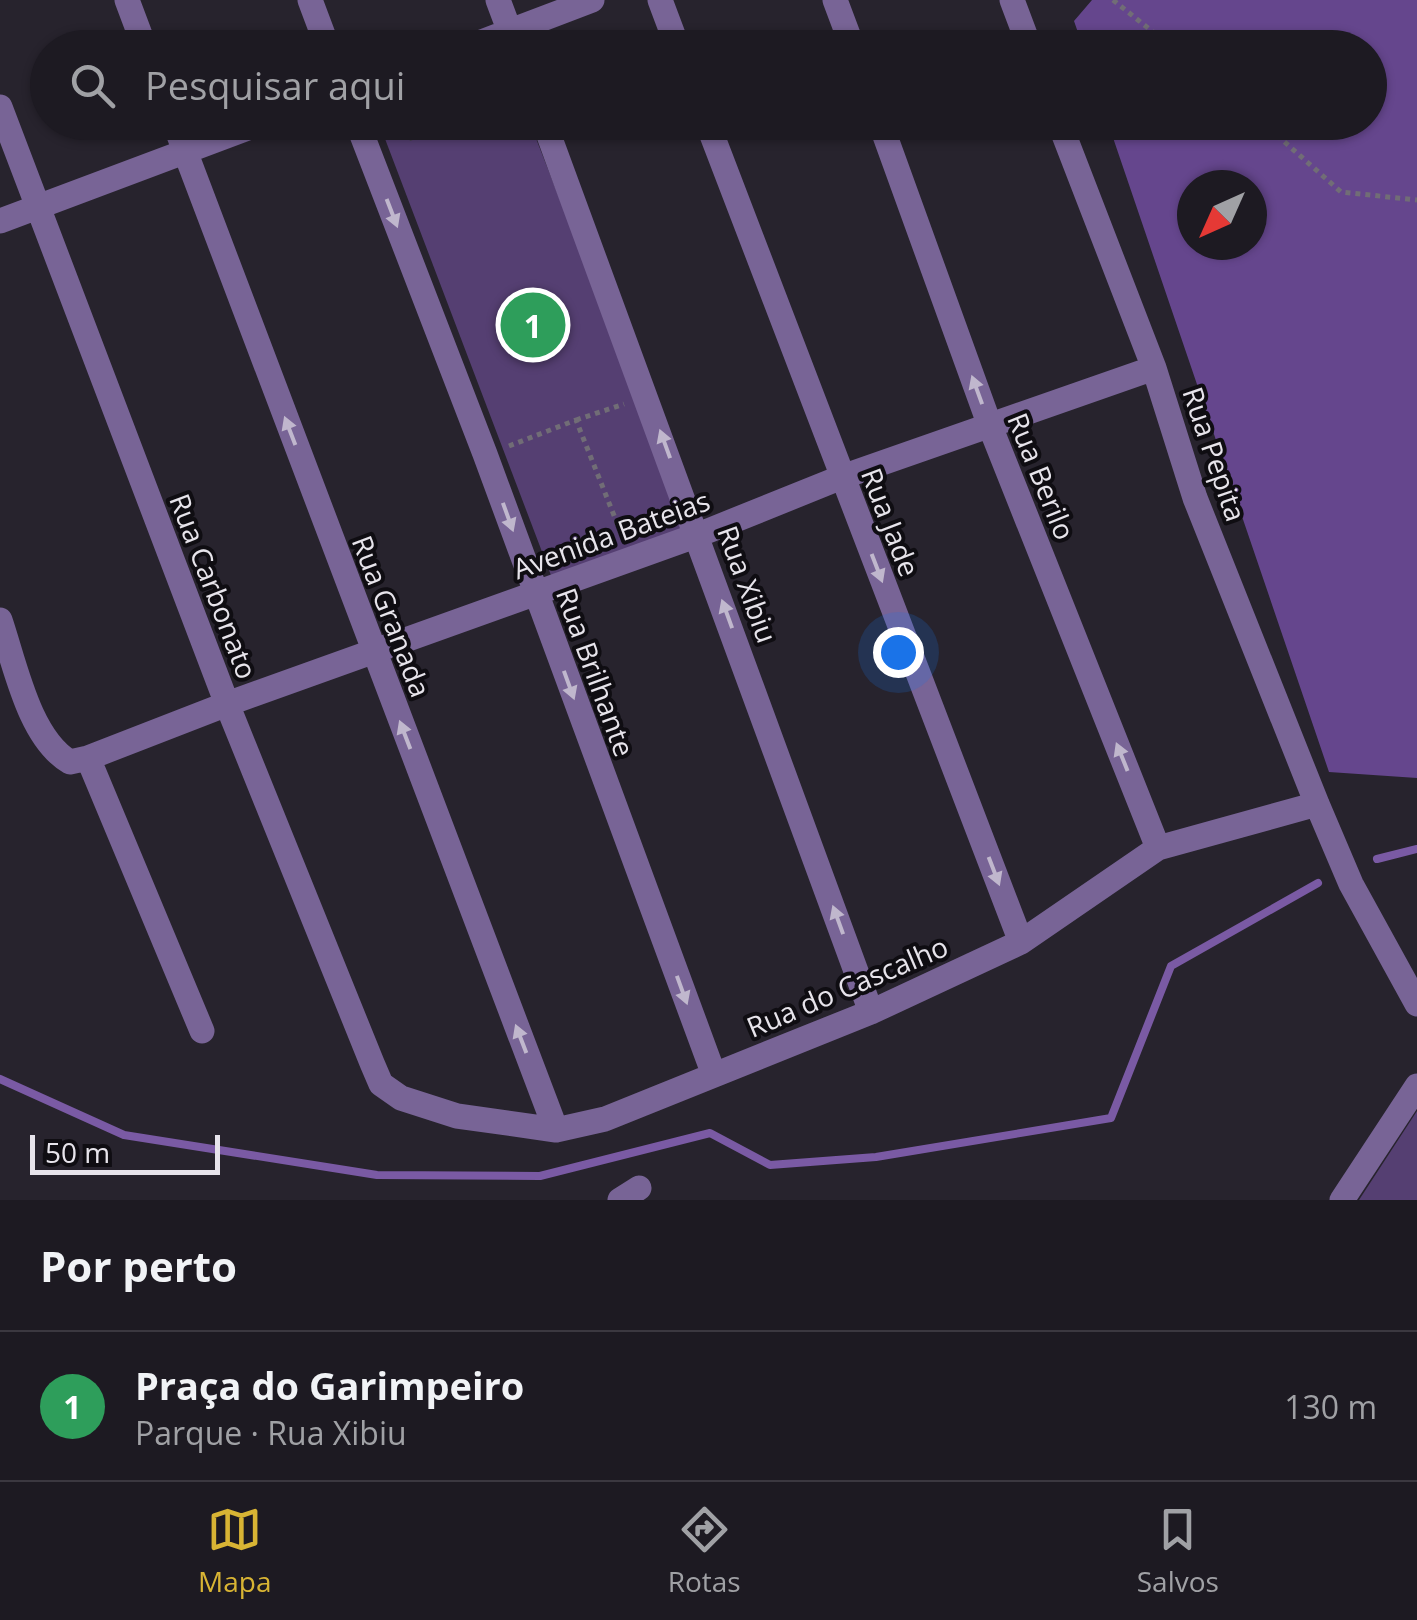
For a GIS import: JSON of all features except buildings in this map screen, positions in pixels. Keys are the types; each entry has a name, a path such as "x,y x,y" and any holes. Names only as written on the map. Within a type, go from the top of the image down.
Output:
{"street":[{"path":"127,0 138,30"},
{"path":"310,0 321,30"},
{"path":"498,0 509,30"},
{"path":"533,30 592,0"},
{"path":"660,0 671,30"},
{"path":"836,0 847,30"},
{"path":"1012,0 1023,30"},
{"name":"Rua Carbonato","path":"0,107 227,704 381,1084"},
{"name":"Rua Granada","path":"181,140 556,1130"},
{"path":"0,221 219,140"},
{"name":"Rua Brilhante","path":"364,140 486,454 714,1075"},
{"name":"Rua Xibiu","path":"551,140 871,1012"},
{"name":"Rua Jade","path":"714,140 1021,942"},
{"name":"Rua Berilo","path":"887,140 990,426 1158,848"},
{"name":"Rua Pepita","path":"1066,140 1154,368 1195,498 1317,804 1351,884 1417,1004"},
{"name":"Avenida Bateias","path":"88,758 698,535 842,477 1154,368"},
{"path":"0,620 38,727 52,752 70,762 88,758 202,1031"},
{"name":"Rua do Cascalho","path":"381,1084 401,1098 457,1116 556,1130 605,1119 871,1012 1021,942 1158,848 1317,804"},
{"path":"1342,1200 1417,1086"}],"path":[{"path":"1113,0 1150,30"},
{"path":"1282,140 1341,192 1417,200"},
{"path":"498,450 625,404"},
{"path":"576,420 623,538"}],"shaded area":[{"path":"1092,0 1417,0 1417,778 1329,772 1114,140 1387,140 1387,30 1077,30 1074,21"},
{"path":"385,140 537,140 688,528 552,578"},
{"path":"1417,1111 1417,1200 1359,1200"}],"waterway":[{"path":"1377,859 1417,849"},
{"path":"0,1079 124,1135 377,1175 540,1176 710,1133 770,1165 876,1157 1111,1118 1171,966 1318,883"}],"place":[{"name":"Praça do Garimpeiro","path":"533,325"}]}
